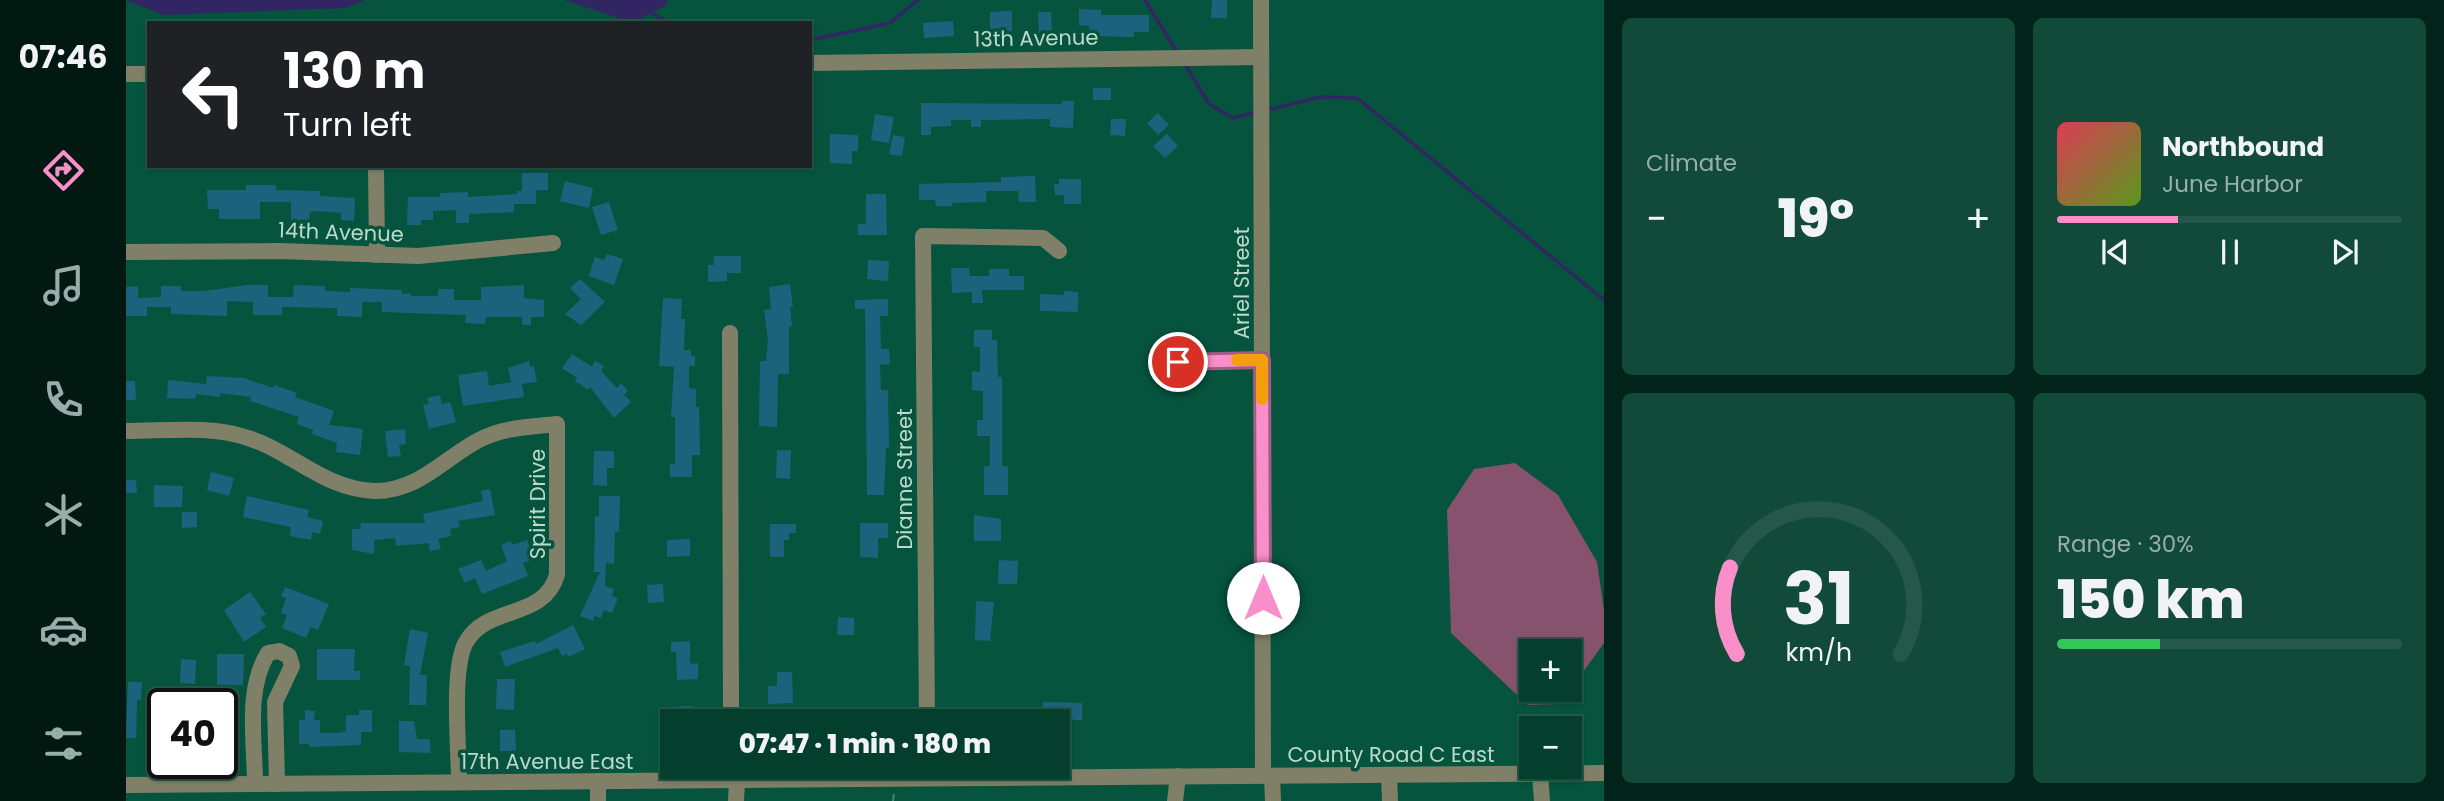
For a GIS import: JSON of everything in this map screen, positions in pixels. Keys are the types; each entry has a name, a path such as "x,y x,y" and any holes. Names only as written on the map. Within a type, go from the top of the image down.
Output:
{"street":[{"name":"Ariel Street","path":"1261,0 1262,360 1268,776 1273,801"},
{"name":"13th Avenue","path":"812,63 1261,57"},
{"path":"126,74 147,74"},
{"path":"376,168 377,256"},
{"name":"Dianne Street","path":"927,709 923,236 1043,238 1059,250"},
{"name":"14th Avenue","path":"126,251 280,251 377,256 463,254 553,243"},
{"path":"730,333 731,709"},
{"path":"1178,362 1262,360"},
{"name":"Spirit Drive","path":"126,431 214,431 235,434 264,444 327,480 376,491 425,477 466,447 497,432 557,424 558,575 551,591 539,603 483,624 466,643 459,668 459,782"},
{"path":"256,784 255,686 260,666 268,653 278,650 289,656 292,666 275,702 277,784"},
{"name":"17th Avenue East","path":"1070,774 1268,776"},
{"name":"County Road C East","path":"1268,776 1519,774"},
{"name":"County Road C East","path":"1582,774 1604,774"},
{"path":"1389,775 1390,801"},
{"path":"1175,801 1178,776"},
{"name":"17th Avenue East","path":"126,785 660,778"},
{"path":"733,779 736,801"},
{"path":"1540,779 1542,801"},
{"path":"598,781 598,801"}],"shaded area":[{"path":"126,0 365,0 345,8 163,15"},
{"path":"565,0 667,0 667,5 636,21 626,21"},
{"path":"1515,463 1558,495 1597,562 1604,610 1604,643 1582,674 1582,639 1519,639 1519,697 1451,633 1447,510 1474,469"},
{"path":"1525,702 1561,702 1560,704 1528,705"}],"building":[{"path":"1212,0 1227,0 1227,18 1211,18"},
{"path":"1079,9 1101,10 1101,15 1149,15 1149,32 1134,32 1134,37 1089,36 1089,26 1079,25"},
{"path":"1012,11 1012,33 990,30 990,12"},
{"path":"1038,12 1051,12 1052,33 1039,33"},
{"path":"953,21 954,36 924,38 923,23"},
{"path":"1093,88 1111,88 1111,100 1093,100"},
{"path":"1062,101 1074,101 1073,128 1050,127 1050,119 981,120 981,127 971,127 971,120 951,120 951,126 931,127 931,135 921,135 921,103 1062,104"},
{"path":"1158,113 1169,125 1158,135 1147,123"},
{"path":"875,114 894,117 889,143 871,140"},
{"path":"1111,119 1126,119 1125,136 1110,135"},
{"path":"830,134 858,135 858,151 852,151 852,164 830,163"},
{"path":"1167,134 1178,146 1165,158 1153,146"},
{"path":"893,135 905,137 902,156 889,154"},
{"path":"522,173 548,173 548,190 536,190 536,204 514,204 514,212 469,214 469,223 456,223 456,210 433,211 433,220 421,220 421,225 407,225 408,197 440,197 440,193 468,192 468,197 517,194 517,191 522,191"},
{"path":"1035,176 1036,202 1019,202 1018,191 986,191 986,202 952,203 952,206 936,206 935,200 919,200 919,184 1001,182 1001,177"},
{"path":"1059,179 1081,179 1081,204 1064,204 1064,195 1055,195 1054,184 1059,184"},
{"path":"565,181 593,188 589,208 560,201"},
{"path":"246,185 276,185 276,190 320,191 320,196 355,198 354,221 341,220 341,213 319,211 310,212 309,220 291,220 291,202 260,202 260,219 219,219 219,209 208,209 207,190 246,190"},
{"path":"866,194 886,194 887,235 858,235 858,224 866,224"},
{"path":"609,202 618,230 601,235 592,207"},
{"path":"607,254 623,259 614,285 589,276 595,257 604,260"},
{"path":"714,256 741,256 741,273 727,273 727,281 708,282 708,265 714,265"},
{"path":"868,260 889,261 888,281 867,279"},
{"path":"951,268 969,268 970,276 989,276 989,269 1009,269 1009,276 1024,276 1024,290 982,290 983,303 972,303 972,292 952,293"},
{"path":"580,279 605,302 581,325 565,314 581,299 570,288"},
{"path":"790,284 793,307 790,307 792,326 789,326 789,374 778,374 777,427 759,426 760,361 766,361 768,340 764,310 771,309 769,287"},
{"path":"268,285 268,297 293,297 294,285 325,286 325,291 350,292 350,288 402,290 402,294 411,293 411,296 438,296 438,289 454,289 454,300 481,300 481,287 524,285 524,298 544,300 544,317 531,317 531,325 522,325 522,317 486,317 485,324 465,323 466,315 382,312 382,302 362,302 362,317 337,316 337,308 282,307 282,315 253,315 253,302 227,301 227,316 171,314 171,307 147,307 147,316 126,316 126,287 138,286 138,298 161,297 161,286 181,286 181,291 204,291"},
{"path":"1064,291 1078,292 1078,312 1040,311 1040,294 1064,295"},
{"path":"663,298 682,299 681,319 685,319 684,350 691,350 691,356 695,356 695,366 689,366 689,388 696,389 696,407 699,407 700,455 692,455 692,477 670,477 670,464 675,464 675,417 671,417 674,367 659,366"},
{"path":"888,299 888,316 880,316 881,349 889,349 890,364 880,365 881,390 888,390 889,448 886,448 884,495 867,495 865,309 855,309 855,300"},
{"path":"974,330 992,330 992,340 997,340 998,377 1002,377 1002,466 1008,466 1008,495 984,495 984,466 990,466 990,436 977,436 977,420 983,420 983,391 972,390 972,371 980,372 980,347 974,347"},
{"path":"572,354 592,367 595,361 604,366 601,371 617,388 621,383 628,391 624,395 631,402 614,418 590,387 588,390 562,368"},
{"path":"529,361 530,367 534,366 537,382 522,384 524,397 463,406 458,375 487,371 489,386 511,382 508,368"},
{"path":"207,376 244,378 273,388 274,385 297,393 295,397 334,411 329,425 363,429 360,455 336,452 337,443 312,434 313,430 297,424 299,417 250,401 251,397 220,393 220,397 196,394 195,399 167,398 168,380 206,384"},
{"path":"126,381 135,381 136,400 126,400"},
{"path":"440,395 442,404 450,402 456,422 429,429 423,405 429,404 427,398"},
{"path":"405,429 406,444 399,445 401,456 388,457 385,431"},
{"path":"777,450 791,450 790,479 776,478"},
{"path":"594,451 614,451 614,468 607,468 607,486 593,485"},
{"path":"211,472 234,478 229,496 207,490"},
{"path":"126,480 136,480 137,493 126,493"},
{"path":"154,485 183,486 182,507 154,507"},
{"path":"490,489 495,515 458,521 460,527 450,529 451,536 438,539 441,549 430,551 429,543 396,546 395,538 374,540 374,554 352,550 352,529 360,529 361,523 425,523 423,514 483,501 481,491"},
{"path":"247,496 309,510 307,517 323,521 320,534 312,532 311,540 290,536 291,527 243,517"},
{"path":"599,496 620,496 619,532 615,531 614,564 606,563 605,586 614,589 612,596 618,598 612,613 604,610 601,618 594,616 593,621 580,616 600,572 594,572 595,516 599,517"},
{"path":"182,512 197,512 197,527 182,528"},
{"path":"974,515 1001,519 1001,541 974,541"},
{"path":"860,523 888,523 888,538 878,538 878,558 860,557"},
{"path":"770,524 796,524 796,533 789,533 789,540 784,540 784,557 770,557"},
{"path":"690,539 690,556 667,557 667,540"},
{"path":"527,540 534,559 523,563 528,576 482,594 475,578 465,583 458,569 481,560 486,571 507,561 501,545"},
{"path":"999,560 1018,561 1017,584 998,584"},
{"path":"663,584 664,602 648,603 647,585"},
{"path":"285,587 329,604 318,630 311,627 306,638 282,628 287,615 281,613 286,598 281,596"},
{"path":"250,592 266,614 260,618 266,627 244,642 224,610"},
{"path":"976,601 994,602 990,641 975,640"},
{"path":"838,617 854,618 854,635 837,635"},
{"path":"573,625 585,649 569,657 567,654 562,656 558,648 505,667 500,652 535,641 536,644"},
{"path":"410,629 428,633 420,675 427,675 426,705 409,705 410,666 404,665"},
{"path":"690,641 690,664 698,663 698,679 677,680 676,652 671,652 671,642"},
{"path":"317,649 355,649 354,671 360,671 360,680 317,680"},
{"path":"217,654 244,654 243,685 217,685"},
{"path":"181,659 196,660 195,684 180,683"},
{"path":"777,672 792,672 793,703 768,704 768,686 777,686"},
{"path":"497,679 515,679 514,710 496,709"},
{"path":"128,682 142,682 141,700 137,700 136,738 126,738"},
{"path":"1043,702 1082,703 1082,720 1070,720 1070,709 1043,709"},
{"path":"679,706 693,706 693,709 679,709"},
{"path":"305,710 315,711 314,720 320,720 320,733 339,733 346,731 346,715 359,715 359,710 372,710 372,732 361,732 361,745 309,747 309,744 299,744 299,720 305,720"},
{"path":"399,721 414,721 417,739 430,739 430,753 399,752"},
{"path":"500,730 515,730 516,751 500,751"}],"waterway":[{"path":"812,40 890,23 918,0"},
{"path":"1145,0 1177,52"},
{"path":"651,12 665,21"},
{"path":"1185,64 1209,104 1233,118 1256,112"},
{"path":"1266,110 1321,97 1357,98 1604,300"}],"slow traffic":[{"path":"1237,360 1262,360 1262,399"}],"route":[{"path":"1178,362 1262,360 1263,598"}]}
